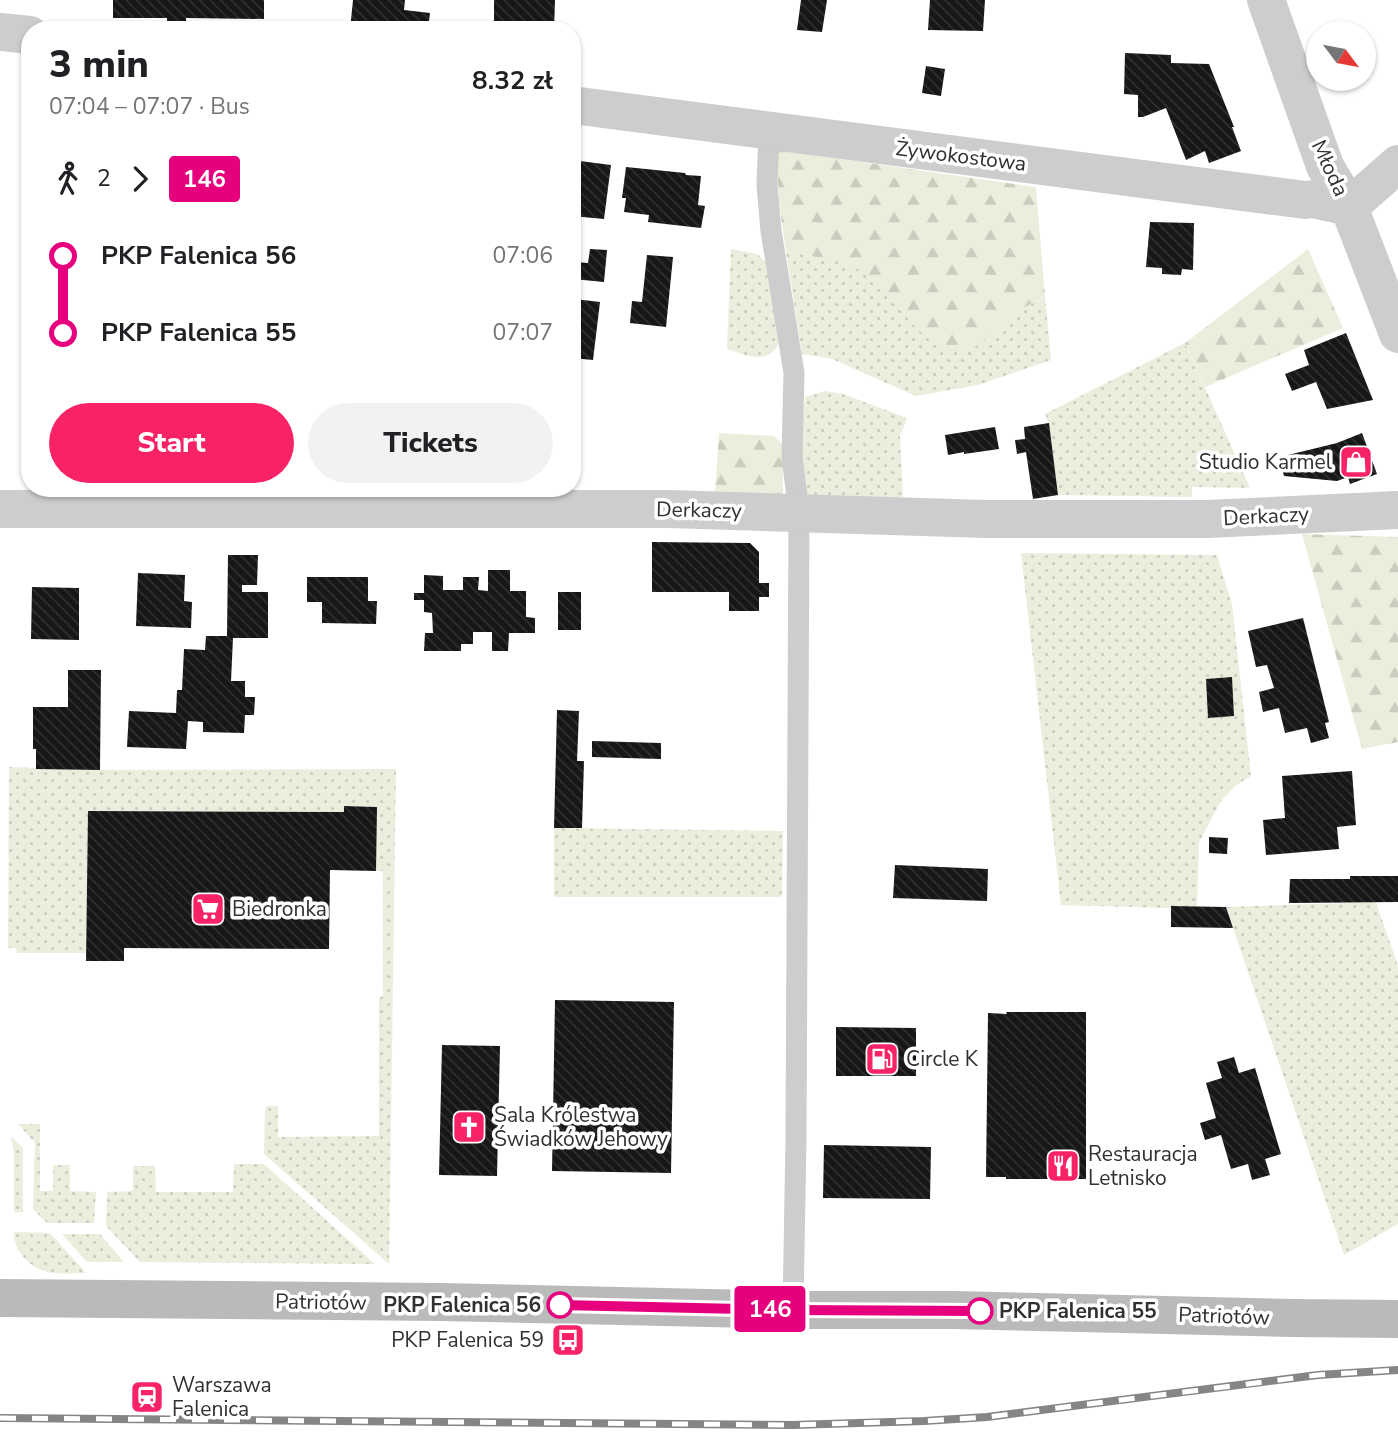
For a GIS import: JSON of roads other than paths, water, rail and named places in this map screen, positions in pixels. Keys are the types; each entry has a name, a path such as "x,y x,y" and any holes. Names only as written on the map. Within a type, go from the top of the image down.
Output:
{"main road":[{"name":"Patriotów","path":"0,1298 1398,1319"}],"street":[{"name":"Młoda","path":"1266,0 1325,166 1349,206 1398,334"},
{"path":"0,32 21,34"},
{"name":"Żywokostowa","path":"581,106 1313,199 1349,206"},
{"path":"1349,206 1398,164"},
{"name":"Derkaczy","path":"0,509 669,509 986,519 1207,519 1398,510"}],"lane":[{"path":"769,131 767,185 773,243 794,373 792,457 799,513 793,1310"}],"railway":[{"path":"0,1418 793,1425 924,1421 987,1417 1318,1375 1398,1370"}],"place":[{"name":"Studio Karmel","path":"1356,462"},
{"name":"Biedronka","path":"208,909"},
{"name":"Circle K","path":"882,1059"},
{"name":"Sala Królestwa Świadków Jehowy","path":"469,1127"},
{"name":"Restauracja Letnisko","path":"1063,1166"},
{"name":"PKP Falenica 56","path":"560,1305"},
{"name":"PKP Falenica 55","path":"980,1311"},
{"name":"PKP Falenica 59","path":"568,1340"},
{"name":"Warszawa Falenica","path":"147,1397"}]}
